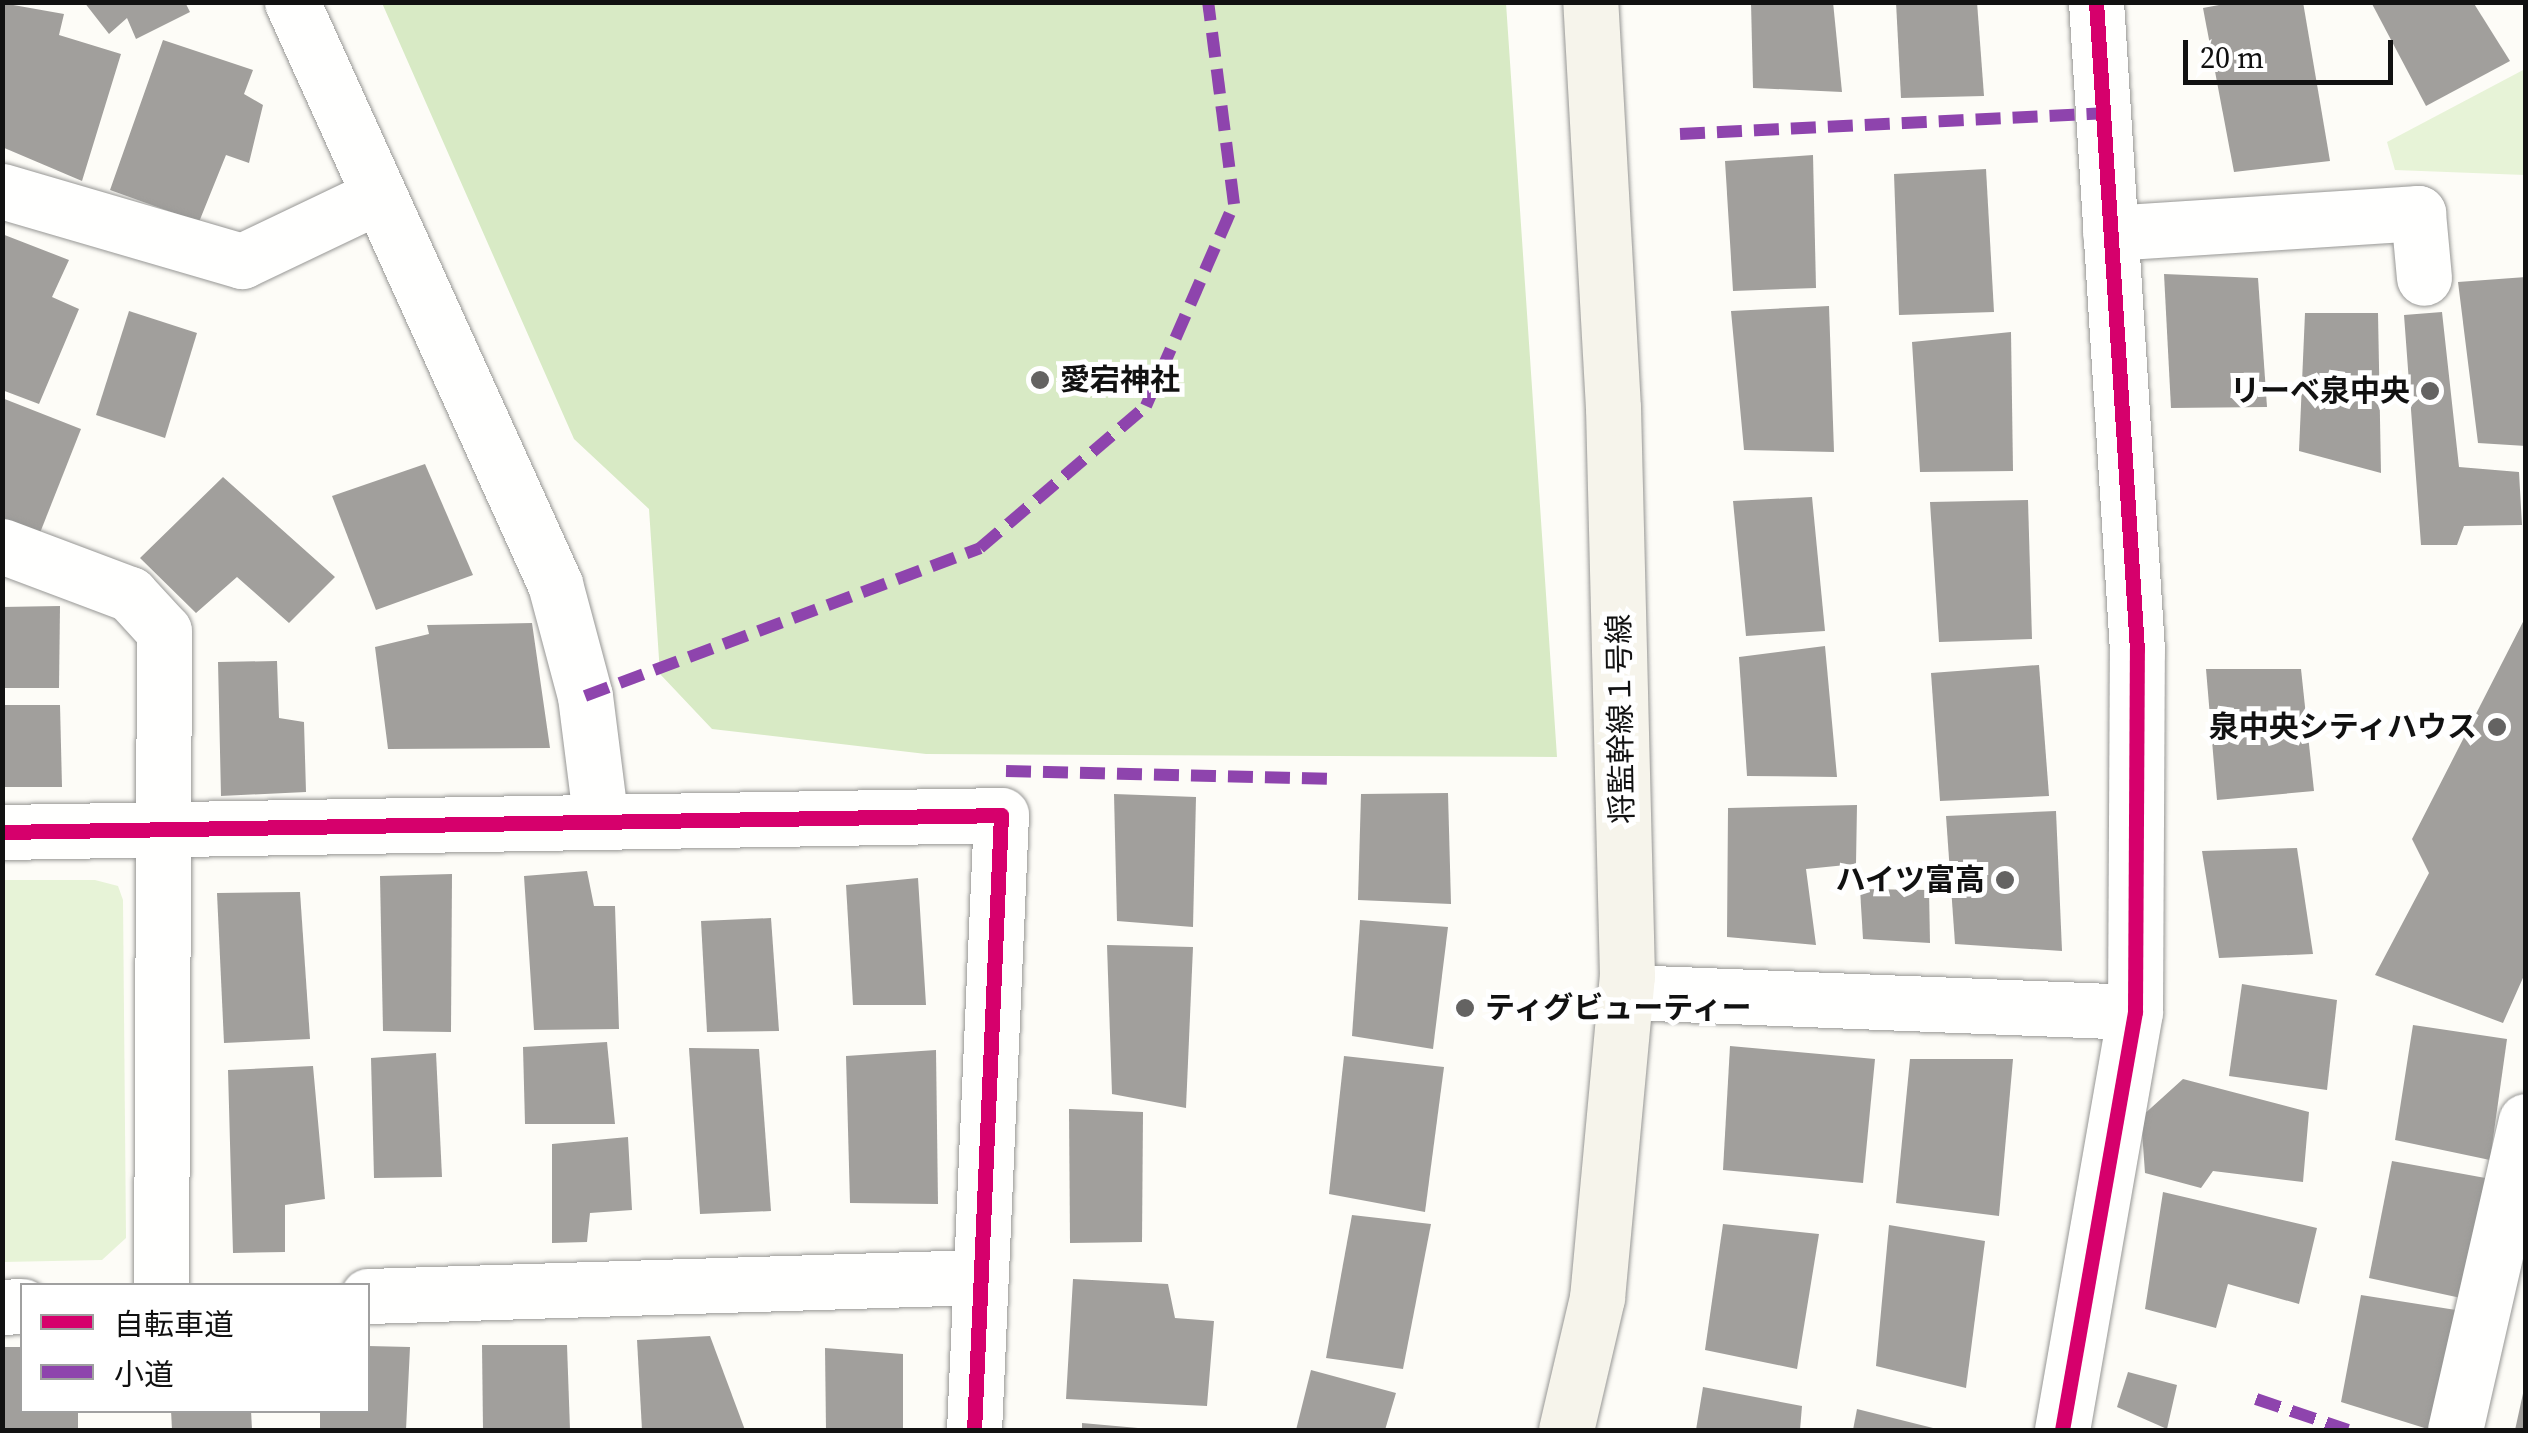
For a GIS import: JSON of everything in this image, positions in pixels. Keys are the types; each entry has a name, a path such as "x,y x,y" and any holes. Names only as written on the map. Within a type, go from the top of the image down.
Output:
{"street":[{"path":"292,2 555,584 585,696 601,822"},
{"name":"将監幹線１号線","path":"1566,1430 1597,1298 1627,992 1613,408 1590,2"},
{"path":"2062,1430 2135,1012 2137,650 2096,2"},
{"path":"2,191 242,261 378,196"},
{"path":"2110,233 2418,214 2424,278"},
{"path":"2,546 130,594 164,631 161,1283"},
{"path":"2,832 1001,815 974,1430"},
{"path":"1627,992 2135,1012"},
{"path":"2455,1430 2526,1121"},
{"path":"370,1296 981,1278"}],"green space":[{"name":"愛宕神社","path":"382,3 1506,3 1557,757 926,754 712,729 660,674 649,509 574,439"},
{"path":"2525,69 2525,175 2395,170 2387,142"},
{"path":"2,880 95,880 118,886 123,900 126,1238 102,1260 3,1262"}],"building":[{"path":"84,2 185,2 190,12 136,39 127,18 109,34"},
{"path":"1751,2 1833,2 1842,92 1753,88"},
{"path":"1896,2 1977,2 1984,96 1901,98"},
{"path":"2235,2 2303,2 2330,161 2234,172 2203,8"},
{"path":"2371,2 2473,2 2510,61 2426,106"},
{"path":"2,3 64,14 59,35 121,54 82,181 2,147"},
{"path":"163,40 253,70 244,94 263,105 249,163 226,155 199,222 110,190"},
{"path":"1813,155 1816,288 1733,291 1725,161"},
{"path":"1986,169 1994,312 1899,315 1894,174"},
{"path":"2,234 69,260 52,297 79,309 39,404 2,390"},
{"path":"2164,274 2258,278 2267,407 2171,408"},
{"path":"2526,277 2526,446 2478,443 2458,282"},
{"path":"1829,306 1834,452 1744,450 1731,311"},
{"path":"129,311 197,333 165,438 96,415"},
{"name":"リーベ泉中央","path":"2442,312 2459,467 2519,472 2522,525 2464,526 2457,545 2421,545 2404,315"},
{"path":"2305,313 2378,313 2381,473 2299,451"},
{"path":"2011,332 2013,471 1920,472 1912,342"},
{"path":"2,398 81,429 36,543 2,531"},
{"path":"425,464 473,575 376,610 332,496"},
{"path":"223,477 335,577 289,623 237,577 196,613 140,558"},
{"path":"1812,497 1825,631 1746,636 1733,501"},
{"path":"2028,500 2032,639 1939,642 1930,502"},
{"path":"60,606 59,688 2,688 2,607"},
{"name":"泉中央シティハウス","path":"2526,616 2526,971 2503,1023 2375,975 2429,873 2412,839"},
{"path":"532,623 550,748 388,749 375,647 429,634 427,625"},
{"path":"1825,646 1837,777 1747,776 1739,657"},
{"path":"277,661 279,718 304,722 306,792 221,796 218,662"},
{"path":"2039,665 2049,796 1940,801 1931,673"},
{"path":"2206,669 2301,669 2314,791 2217,800"},
{"path":"2,705 60,705 62,787 2,787"},
{"path":"1448,793 1451,904 1358,900 1361,794"},
{"path":"1114,794 1196,797 1193,927 1117,921"},
{"path":"1857,805 1856,864 1806,869 1816,945 1727,937 1728,808"},
{"name":"ハイツ富高","path":"2056,811 2062,951 1955,944 1946,816"},
{"path":"2297,848 2313,954 2219,958 2202,851"},
{"path":"587,871 594,906 615,906 619,1029 534,1030 524,876"},
{"path":"452,874 451,1032 383,1031 380,876"},
{"path":"918,878 926,1005 853,1005 846,885"},
{"path":"1860,889 1929,890 1930,943 1863,939"},
{"path":"300,892 310,1039 224,1043 217,893"},
{"path":"771,918 779,1031 707,1032 701,921"},
{"path":"1360,920 1448,927 1433,1049 1352,1036"},
{"path":"1107,945 1193,947 1186,1108 1112,1094"},
{"path":"2242,984 2337,1000 2327,1090 2229,1076"},
{"path":"2413,1025 2507,1039 2490,1160 2395,1140"},
{"path":"607,1042 615,1124 525,1124 523,1047"},
{"path":"1730,1046 1875,1059 1863,1183 1723,1170"},
{"path":"689,1048 759,1049 771,1211 700,1214"},
{"path":"936,1050 938,1204 850,1203 846,1056"},
{"path":"436,1053 442,1177 374,1178 371,1058"},
{"path":"1344,1056 1444,1067 1425,1212 1329,1194"},
{"path":"1910,1059 2013,1059 1999,1216 1896,1203"},
{"path":"313,1066 325,1199 285,1205 285,1252 233,1253 228,1070"},
{"path":"2183,1079 2309,1112 2303,1182 2213,1171 2201,1188 2145,1173 2141,1117"},
{"path":"1069,1109 1143,1112 1142,1242 1070,1243"},
{"path":"628,1137 632,1210 590,1213 587,1242 552,1243 552,1144"},
{"path":"2392,1161 2491,1179 2470,1300 2369,1278"},
{"path":"2163,1192 2317,1228 2299,1304 2228,1284 2216,1328 2145,1309"},
{"path":"1352,1215 1431,1224 1403,1369 1326,1358"},
{"path":"1723,1224 1819,1234 1797,1369 1705,1350"},
{"path":"1889,1225 1985,1241 1966,1388 1876,1366"},
{"path":"1073,1279 1168,1284 1175,1318 1214,1321 1207,1406 1066,1399"},
{"path":"2361,1295 2456,1310 2431,1430 2341,1402"},
{"path":"710,1336 745,1430 642,1430 637,1340"},
{"path":"482,1345 567,1345 570,1430 483,1430"},
{"path":"370,1346 410,1347 406,1430 320,1430 320,1413 370,1413"},
{"path":"2,1347 20,1347 20,1413 78,1413 78,1430 3,1430"},
{"path":"825,1348 903,1354 903,1430 826,1430"},
{"path":"1311,1370 1396,1393 1385,1430 1296,1430"},
{"path":"2128,1372 2177,1385 2167,1429 2117,1407"},
{"path":"1703,1387 1802,1406 1800,1430 1696,1430"},
{"path":"2524,1389 2526,1430 2515,1430"},
{"path":"1857,1409 1937,1429 1937,1430 1853,1430"},
{"path":"171,1413 251,1413 252,1430 172,1430"},
{"path":"1082,1423 1138,1428 1138,1430 1082,1430"}],"marked path":[{"path":"585,696 980,548 1146,406 1234,204 1208,2"},
{"path":"1680,134 2103,113"},
{"path":"1006,771 1338,779"},
{"path":"2256,1399 2348,1430"}],"cycle path":[{"path":"2062,1430 2135,1012 2137,650 2096,2"},
{"path":"2,832 1001,815 974,1430"}],"place":[{"name":"愛宕神社","path":"1040,380"},
{"name":"リーベ泉中央","path":"2430,391"},
{"name":"泉中央シティハウス","path":"2497,727"},
{"name":"ハイツ富高","path":"2005,880"},
{"name":"ティグビューティー","path":"1465,1008"}]}
